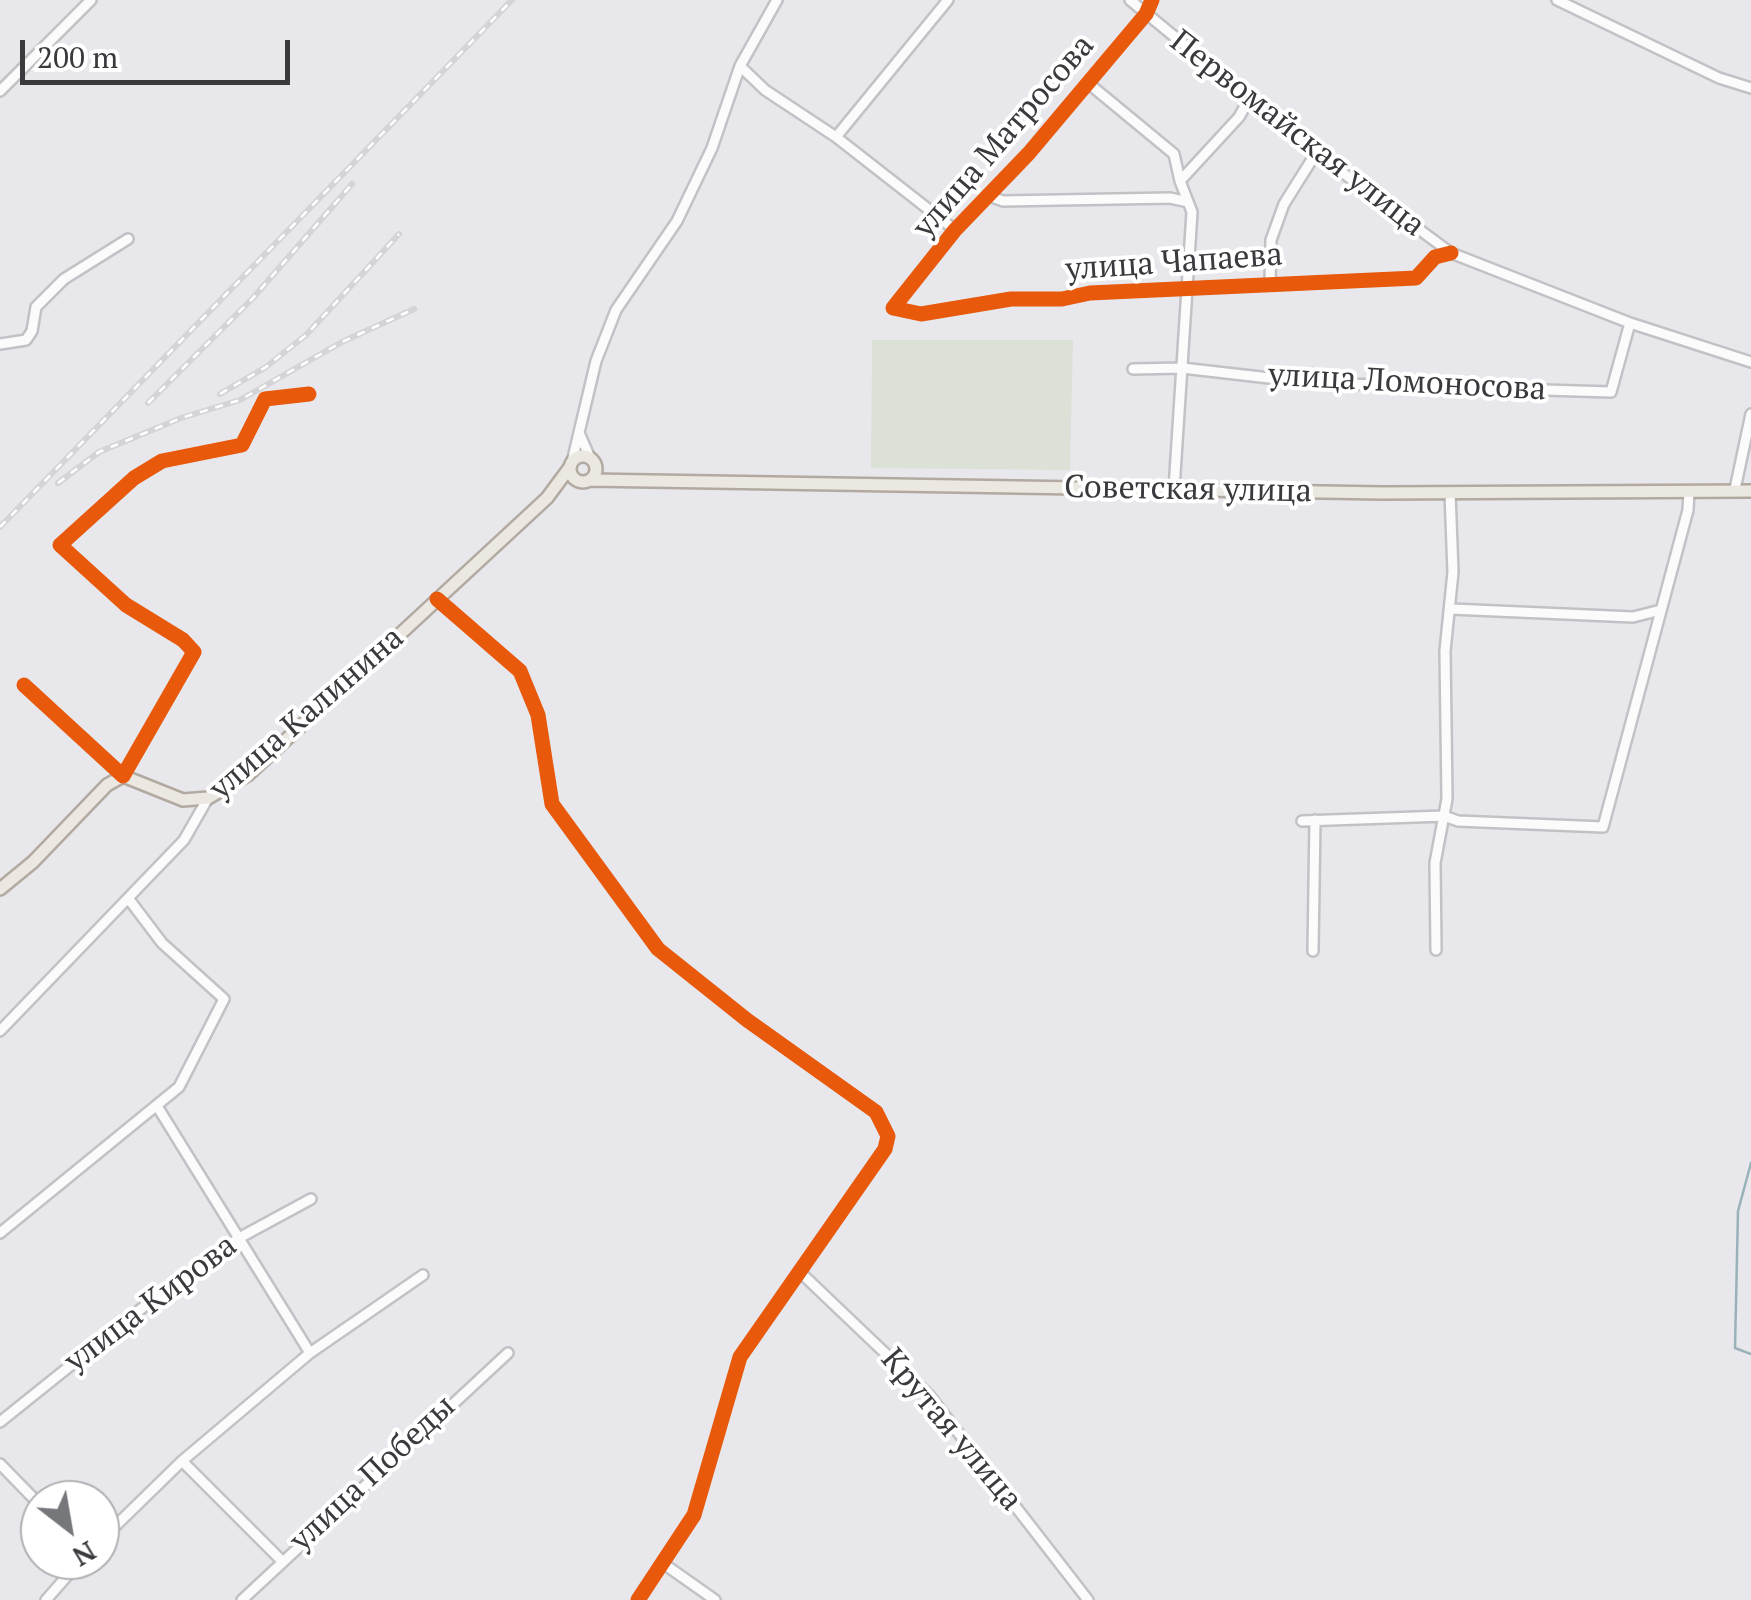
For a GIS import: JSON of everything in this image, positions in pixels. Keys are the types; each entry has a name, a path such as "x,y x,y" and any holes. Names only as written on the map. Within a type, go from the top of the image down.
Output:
{"main road":[{"path":"580,456 593,463 585,482 547,498 580,456"},
{"name":"Советская улица","path":"593,463 625,482"},
{"path":"571,464 572,477 585,482"},
{"name":"Советская улица","path":"585,482 1450,493 1751,491"},
{"name":"улица Калинина","path":"208,798 249,774 547,498"},
{"path":"0,889 33,862 107,785 123,776 138,779 167,796 208,798"}],"street":[{"path":"0,92 91,0"},
{"path":"571,464 596,361 616,310 677,221 712,148 740,66 777,0"},
{"path":"836,137 948,0"},
{"name":"Первомайская улица","path":"1130,0 1316,153 1451,252 1630,323 1751,362"},
{"name":"улица Матросова","path":"893,308 954,230 989,196 1146,14 1152,0"},
{"path":"1557,0 1718,78 1751,88"},
{"path":"740,66 765,90 836,137 954,230"},
{"path":"1088,82 1174,154 1192,212 1174,490"},
{"path":"1180,181 1239,117 1249,99"},
{"path":"1270,283 1271,240 1316,153"},
{"path":"989,196 1003,201 1170,198 1188,202"},
{"path":"0,344 26,340 36,307 64,278 128,238"},
{"name":"улица Чапаева","path":"893,308 921,314 1011,299 1416,278 1428,262 1451,252"},
{"name":"улица Ломоносова","path":"1133,369 1182,368 1313,383 1612,392 1630,323"},
{"path":"24,685 123,776 194,652 183,640 126,605 60,545 134,478 162,461 242,445 265,399 310,394"},
{"path":"1734,490 1751,414"},
{"path":"579,432 593,463"},
{"path":"1302,820 1444,816 1458,821 1603,827 1688,510 1688,490"},
{"path":"1436,950 1435,863 1448,775 1445,651 1451,609 1450,493"},
{"path":"437,598 520,671 538,715 552,804 658,950 747,1020 876,1112 888,1136 884,1149 740,1357 694,1515 638,1600"},
{"path":"1451,609 1633,616 1661,610"},
{"name":"улица Калинина","path":"0,1031 184,840 208,798"},
{"path":"1313,951 1315,820"},
{"path":"0,1233 157,1106 191,1068 224,998 162,943 128,898"},
{"path":"157,1106 310,1352"},
{"name":"улица Кирова","path":"0,1422 160,1292 239,1238 311,1199"},
{"name":"Крутая улица","path":"800,1272 928,1395 1088,1600"},
{"path":"120,1521 182,1461 310,1352 423,1275"},
{"name":"улица Победы","path":"242,1600 508,1353"},
{"path":"182,1461 281,1560"},
{"path":"0,1464 20,1484"},
{"path":"664,1564 715,1600"},
{"path":"46,1600 64,1580"}],"shaded area":[{"path":"872,340 1073,340 1070,470 871,468"}],"waterway":[{"path":"1751,1163 1738,1211 1735,1348 1751,1354"}],"railway":[{"path":"0,527 512,0"},
{"path":"148,403 253,298 352,184"},
{"path":"220,394 266,367 306,335 399,234"},
{"path":"58,483 99,452 181,418 240,400 342,342 414,309"}],"cycle path":[{"path":"1152,0 1146,14 1029,153 955,230 893,308 921,314 1011,299 1062,299 1090,293 1416,278 1435,257 1451,253"},
{"path":"24,685 123,776 194,652 183,640 126,605 60,545 134,478 162,461 242,445 265,399 309,394"},
{"path":"437,599 520,671 538,715 552,804 658,949 747,1020 876,1112 888,1136 885,1149 740,1357 694,1515 638,1600"}]}
